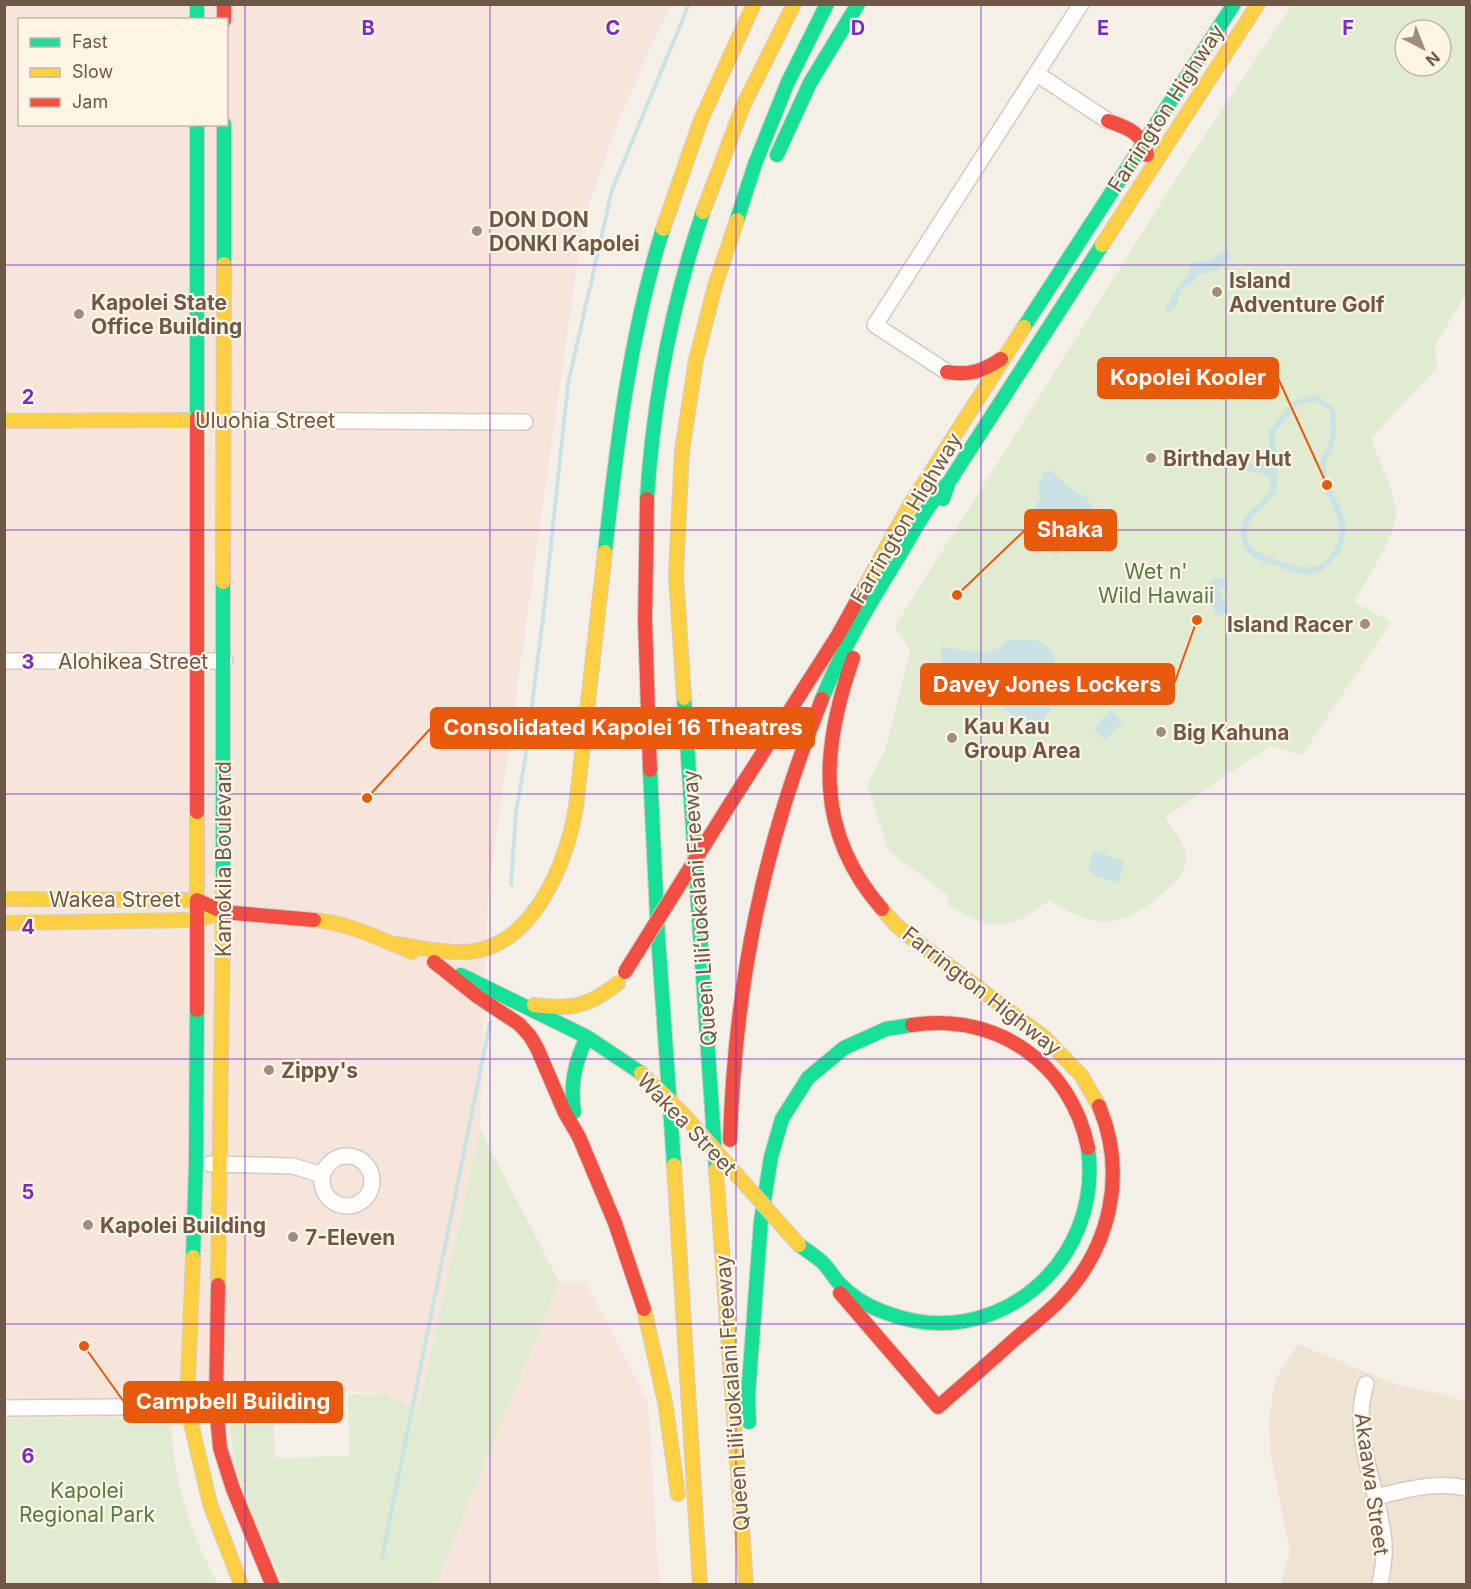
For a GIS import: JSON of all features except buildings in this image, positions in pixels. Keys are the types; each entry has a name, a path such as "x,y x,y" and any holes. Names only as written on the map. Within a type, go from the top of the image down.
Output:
{"main road":[{"path":"396,944 474,951 497,945 512,936 522,926 549,886 563,859 573,822 580,776 619,428 637,324 666,214 699,123 754,4"},
{"path":"724,65 762,4"},
{"name":"Queen Liliʻuokalani Freeway","path":"700,1584 691,1414 653,868 644,619 646,525 652,440 663,366 681,288 724,156 772,42 794,4"},
{"name":"Queen Liliʻuokalani Freeway","path":"746,1584 729,1384 676,575 682,451 696,360 715,286 755,164 788,82 827,4"},
{"path":"772,165 810,82 858,4"},
{"name":"Farrington Highway","path":"603,1010 838,635 908,508 1234,4"},
{"name":"Farrington Highway","path":"938,1407 1061,1299 1084,1271 1101,1239 1111,1204 1114,1168 1109,1133 1090,1087 1070,1060 1044,1037 896,925 865,890 854,873 838,838 829,801 832,722 844,681 865,632 920,533 942,500 949,482 1258,4"},
{"path":"1128,127 1143,122 1169,105"},
{"path":"1108,121 1128,127 1144,142 1147,150 1145,178"},
{"path":"1108,121 1124,143 1124,173"},
{"name":"Kamokila Boulevard","path":"197,126 196,1164 188,1406 210,1504 241,1584"},
{"name":"Kamokila Boulevard","path":"224,126 225,661 216,1406 220,1448 272,1584"},
{"path":"715,286 763,186"},
{"path":"630,459 632,429 666,214"},
{"path":"947,372 961,375 980,372 1006,356"},
{"path":"947,372 961,395 966,418"},
{"name":"Uluohia Street","path":"4,421 224,420"},
{"path":"729,1384 732,1198 730,1108 735,1046 754,918 778,822 829,684 890,571 933,499 949,482"},
{"path":"632,599 640,756 653,868"},
{"name":"Wakea Street","path":"4,899 197,900 223,912 327,921 396,944 522,1004 590,1033 640,1073 683,1114 938,1407"},
{"name":"Wakea Street","path":"4,923 197,920 223,912"},
{"path":"434,962 476,996 517,1023 529,1035 547,1067 572,1128 579,1137"},
{"path":"522,1004 555,1008 582,1006 603,996 622,978"},
{"path":"750,1432 748,1397 759,1229 772,1149 790,1102 822,1064 864,1036 894,1026 939,1021 971,1025 1005,1037 1034,1055 1059,1080 1077,1111 1090,1161 1088,1197 1082,1222 1071,1246 1050,1275 1029,1294 1008,1307 992,1314 958,1322 923,1322 905,1319 872,1307 857,1298 843,1287 822,1262 799,1245"},
{"path":"590,1033 575,1061 572,1076 572,1097 579,1137 626,1252 652,1338 668,1407 679,1510"},
{"path":"753,1491 759,1584"}],"street":[{"path":"947,372 875,325 1081,4"},
{"path":"1037,74 1108,121"},
{"name":"Uluohia Street","path":"224,420 525,422"},
{"name":"Alohikea Street","path":"4,661 225,661"},
{"path":"196,1164 293,1166 322,1175"},
{"name":"Akaawa Street","path":"1366,1384 1362,1398 1362,1434 1384,1542 1380,1584"},
{"path":"4,1408 216,1406"},
{"path":"1375,1497 1422,1486 1450,1485 1467,1488"}],"shaded area":[{"path":"4,5 672,5 620,117 591,198 581,237 488,893 480,1129 418,1410 385,1394 273,1386 226,1386 171,1418 5,1419"},
{"path":"559,1282 585,1282 648,1400 659,1584 436,1584"},
{"path":"1298,1344 1395,1384 1466,1401 1466,1584 1281,1584 1290,1552 1271,1455 1269,1420 1275,1380"}],"green space":[{"name":"Wet n' Wild Hawaii","path":"1292,5 1466,5 1466,293 1435,346 1437,367 1371,439 1390,487 1396,514 1386,546 1354,602 1391,622 1302,755 1270,746 1165,817 1184,846 1186,863 1176,881 1169,888 1136,913 1122,919 1096,921 1066,910 1049,900 1035,911 1011,923 993,925 984,923 949,906 947,894 889,851 867,785 885,750 910,651 895,626 1181,171"},
{"path":"480,1129 559,1282 436,1584 284,1584 243,1492 232,1444 226,1386 273,1386 275,1458 349,1456 348,1395 385,1394 418,1410"},
{"name":"Kapolei Regional Park","path":"171,1418 175,1463 184,1504 198,1544 218,1584 5,1584 5,1419"}],"water":[{"path":"1228,250 1230,259 1219,269 1199,275 1190,285 1181,290 1176,307 1169,313 1165,312 1193,262 1207,261"},
{"path":"1316,395 1335,408 1335,438 1326,465 1330,486 1343,513 1345,523 1342,547 1337,556 1322,570 1307,575 1256,559 1246,550 1241,537 1244,520 1266,495 1271,480 1262,473 1247,471 1243,462 1256,463 1269,457 1269,430 1295,400","holes":["1315,401 1330,411 1330,434 1320,462 1320,475 1339,524 1336,546 1331,555 1317,565 1301,567 1284,563 1252,548 1247,534 1250,521 1276,490 1275,432 1298,405"]},
{"path":"1049,470 1072,490 1084,496 1090,502 1094,514 1085,520 1074,518 1069,529 1069,544 1059,554 1040,546 1031,532 1030,524 1031,515 1041,498 1038,488 1042,474"},
{"path":"1216,578 1223,579 1228,586 1220,589 1228,612 1216,616 1208,586"},
{"path":"1008,640 1041,642 1050,648 1056,661 1057,691 1043,722 1029,722 1018,718 998,701 950,698 951,670 941,669 941,647 987,653"},
{"path":"1111,710 1123,721 1105,740 1093,729"},
{"path":"1093,851 1125,861 1118,883 1095,876 1088,869"}],"waterway":[{"path":"511,885 516,812 525,760 545,601 568,384 612,190 689,4"},
{"path":"382,1558 490,1023"}],"traffic: fast":[{"path":"197,4 197,18"},
{"path":"737,220 755,164 788,82 827,4"},
{"path":"777,155 810,83 858,4"},
{"path":"1024,327 1234,4"},
{"path":"197,126 197,418"},
{"path":"224,126 224,264"},
{"path":"647,499 659,390 673,318 703,212"},
{"path":"605,552 614,470 633,348 663,229"},
{"path":"943,499 949,482 1102,245"},
{"path":"822,699 838,662 867,609 934,499 949,482"},
{"path":"223,582 223,880"},
{"path":"684,698 716,1169"},
{"path":"650,770 658,936 674,1165"},
{"path":"461,975 587,1037 641,1073"},
{"path":"193,1257 197,1010"},
{"path":"749,1422 748,1397 761,1221 771,1157 782,1119 808,1078 844,1048 886,1029 912,1025"},
{"path":"574,1112 575,1073 579,1055 587,1037"},
{"path":"799,1245 823,1263 848,1291 884,1312 925,1322 965,1321 1001,1310 1033,1290 1059,1262 1078,1228 1088,1190 1088,1148"}],"traffic: slow":[{"path":"663,229 701,120 754,4"},
{"path":"703,212 743,106 794,4"},
{"path":"1102,245 1258,4"},
{"path":"684,698 676,575 682,451 696,360 715,286 737,220"},
{"path":"223,582 224,264"},
{"path":"863,590 908,508 1024,327"},
{"path":"4,421 208,420"},
{"path":"396,944 455,952 475,951 496,944 515,932 545,895 565,850 576,807 605,552"},
{"path":"4,899 197,900 197,812"},
{"path":"4,923 197,920 223,912 223,880"},
{"path":"882,909 908,935 1045,1038 1081,1075 1099,1106"},
{"path":"218,1285 223,912"},
{"path":"314,920 352,928 412,952"},
{"path":"534,1005 559,1007 579,1005 597,997 618,983"},
{"path":"641,1073 683,1114 799,1245"},
{"path":"674,1165 700,1584"},
{"path":"716,1169 746,1584"},
{"path":"193,1257 187,1406 210,1504 241,1584"},
{"path":"644,1309 665,1402 678,1494"}],"traffic: jam":[{"path":"224,4 224,18"},
{"path":"1108,121 1134,132 1142,142 1147,155"},
{"path":"947,372 976,372 1001,359"},
{"path":"197,418 197,812"},
{"path":"647,499 645,621 650,770"},
{"path":"730,804 838,635 863,590"},
{"path":"853,658 834,725 830,757 830,788 835,819 844,850 860,880 882,909"},
{"path":"730,1140 738,1025 756,915 783,808 822,699"},
{"path":"625,972 730,804"},
{"path":"197,1010 197,900 223,912 314,920"},
{"path":"434,962 478,997 519,1024 530,1036 565,1113 579,1137 615,1223 644,1309"},
{"path":"912,1025 943,1023 973,1027 1001,1036 1026,1050 1047,1069 1065,1092 1079,1118 1088,1148"},
{"path":"840,1293 938,1407 1057,1304 1079,1278 1092,1255 1103,1232 1113,1182 1112,1157 1099,1106"},
{"path":"218,1285 216,1406 220,1448 233,1489 272,1584"}],"place":[{"name":"DON DON DONKI Kapolei","path":"477,231"},
{"name":"Island Adventure Golf","path":"1217,292"},
{"name":"Kapolei State Office Building","path":"79,314"},
{"name":"Birthday Hut","path":"1151,458"},
{"name":"Kopolei Kooler","path":"1327,485"},
{"name":"Shaka","path":"957,595"},
{"name":"Davey Jones Lockers","path":"1197,620"},
{"name":"Island Racer","path":"1365,624"},
{"name":"Big Kahuna","path":"1161,732"},
{"name":"Kau Kau Group Area","path":"952,738"},
{"name":"Consolidated Kapolei 16 Theatres","path":"367,798"},
{"name":"Zippy's","path":"269,1070"},
{"name":"Kapolei Building","path":"88,1225"},
{"name":"7-Eleven","path":"293,1237"},
{"name":"Campbell Building","path":"84,1346"}]}
